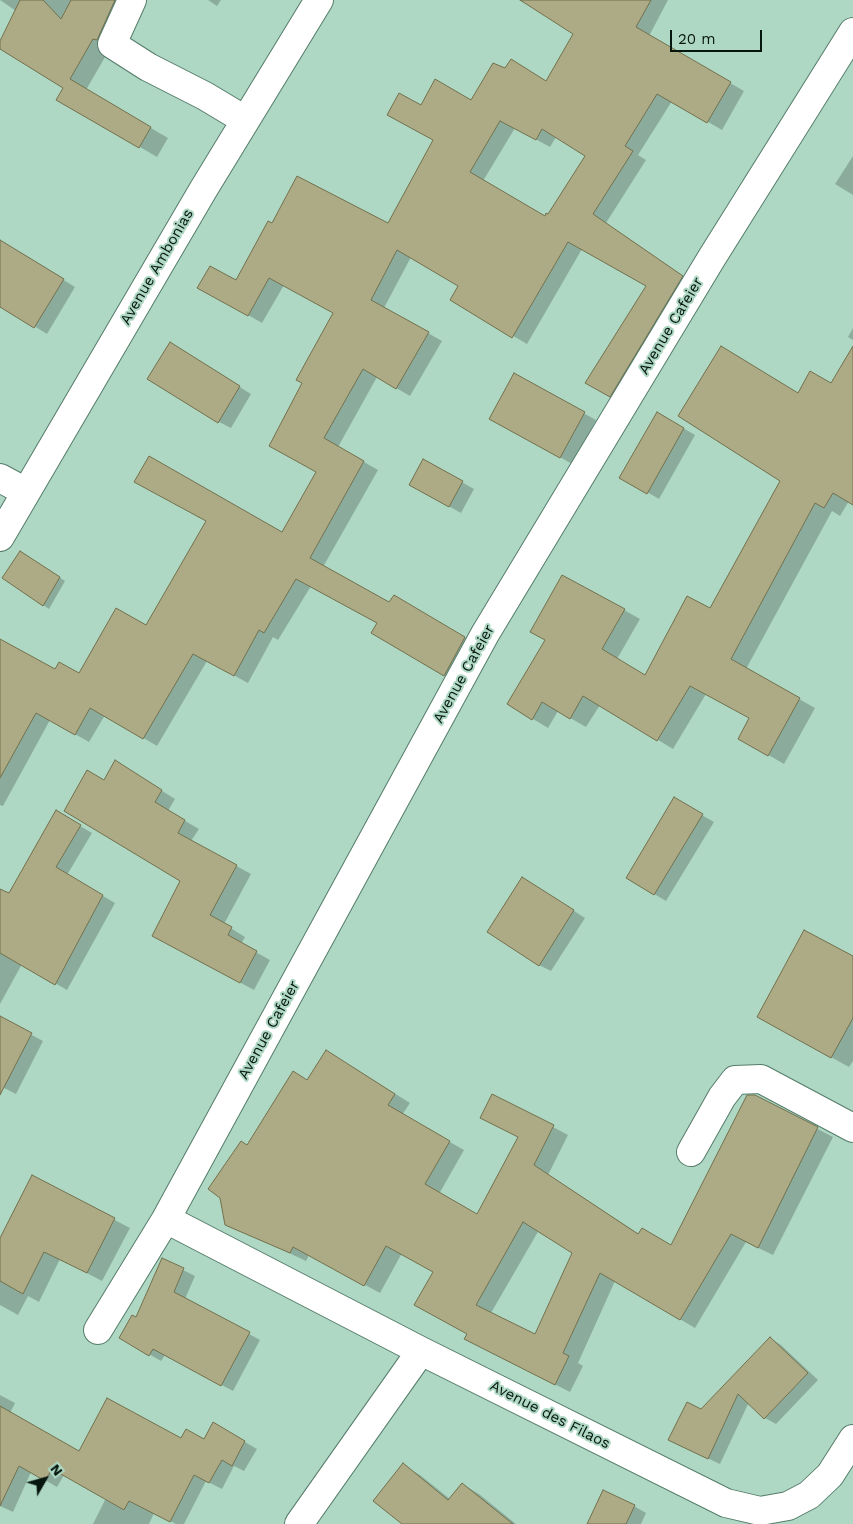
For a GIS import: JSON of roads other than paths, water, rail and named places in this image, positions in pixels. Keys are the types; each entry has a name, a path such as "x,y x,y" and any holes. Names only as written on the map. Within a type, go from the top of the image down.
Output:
{"street":[{"path":"132,0 112,44 148,67 245,120"},
{"name":"Avenue Ambonias","path":"0,537 245,120 319,0"},
{"name":"Avenue Cafeier","path":"98,1330 166,1219 485,634 711,260 853,32"},
{"path":"0,478 26,492"},
{"path":"692,1152 722,1097 735,1080 761,1079 853,1128"},
{"name":"Avenue des Filaos","path":"166,1219 421,1351 726,1503 760,1511 791,1515 830,1475 853,1439"},
{"path":"299,1524 421,1351"}]}
